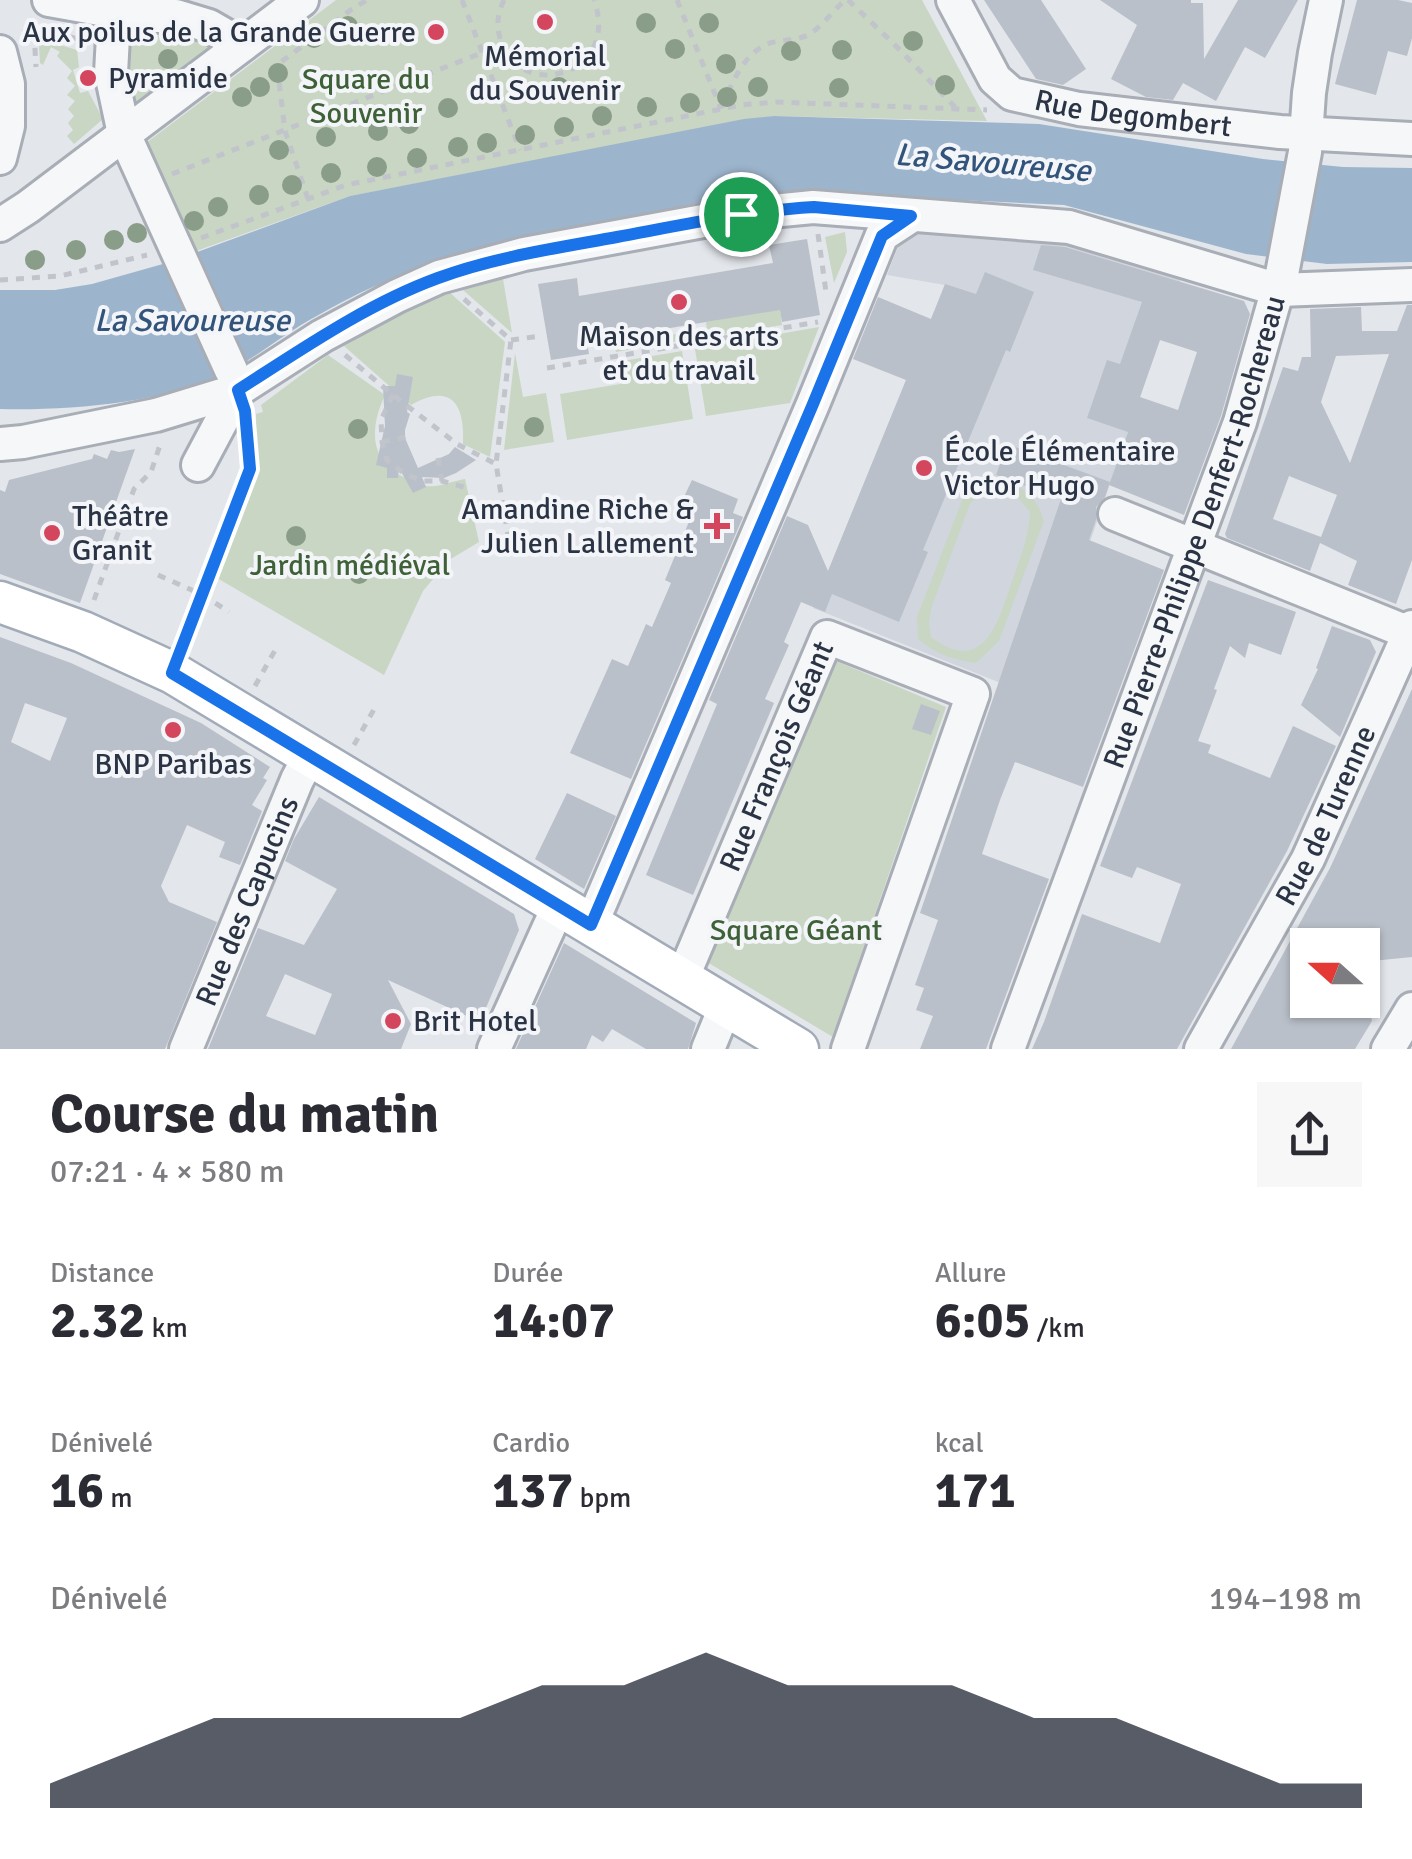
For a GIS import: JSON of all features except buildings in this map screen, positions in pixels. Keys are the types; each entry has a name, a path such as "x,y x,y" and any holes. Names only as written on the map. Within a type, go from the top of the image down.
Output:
{"main road":[{"path":"0,602 83,632 172,673 798,1049"}],"street":[{"path":"49,0 115,6 138,16 176,16 209,26 242,45"},
{"path":"176,16 219,0"},
{"path":"0,225 302,0"},
{"name":"Rue Degombert","path":"953,0 994,80 1012,94 1305,146 1412,139"},
{"name":"Rue Pierre-Philippe Denfert-Rochereau","path":"1008,1049 1240,422 1282,278 1326,0"},
{"path":"115,6 111,73 124,134 235,380 198,465"},
{"path":"0,158 8,126 5,42"},
{"path":"0,444 156,415 235,380 439,277 524,254 741,214 814,207 1069,226 1282,278 1412,285"},
{"path":"494,1049 575,915 838,322 882,236 911,216"},
{"path":"1114,514 1411,631"},
{"name":"Rue de Turenne","path":"1201,1049 1308,859 1411,631"},
{"name":"Rue François Géant","path":"682,979 828,637 973,694 848,1049"},
{"name":"Rue des Capucins","path":"186,1049 296,780 324,764"},
{"path":"708,1049 726,1005"},
{"path":"1388,1049 1412,1009"}],"path":[{"path":"308,199 285,131 277,65 367,0"},
{"path":"462,0 520,150"},
{"path":"504,0 498,28 511,59 524,69 556,75 572,70 595,47 600,15 594,0"},
{"path":"677,0 722,108"},
{"path":"722,108 737,73 748,59 768,44 812,33 846,0 957,109"},
{"path":"5,42 34,32 57,34 111,50"},
{"path":"34,32 36,67"},
{"path":"146,183 502,45"},
{"path":"0,280 60,276 177,252 346,185 722,108 776,102 981,110"},
{"path":"547,368 838,322 814,207"},
{"path":"439,277 512,340 541,336"},
{"path":"322,336 457,444 496,464"},
{"path":"510,547 496,464 512,340"},
{"path":"172,673 250,469 245,411 235,380"},
{"path":"393,396 381,420 387,460 406,474 423,480 472,489"},
{"path":"83,632 134,489 151,472 161,440 156,415"},
{"path":"382,442 406,437"},
{"path":"438,458 442,481"},
{"path":"158,575 204,595 228,612"},
{"path":"240,713 278,645"},
{"path":"324,764 377,704"}],"shaded area":[{"name":"École Élémentaire Victor Hugo","path":"912,231 1059,239 1182,276 1037,695 813,608 945,285 887,275 899,244"}],"green space":[{"name":"Square du Souvenir","path":"336,0 922,0 987,121 774,116 350,196 196,251 146,143"},
{"path":"192,31 217,46 136,109 129,75 128,32"},
{"path":"53,43 77,50 79,67 73,70 80,93 88,91 103,119 74,144 67,136 73,130 68,123 74,116 68,109 75,101 67,95 75,86 67,78 72,71 57,56 60,52 51,47 43,65 40,63 39,45"},
{"path":"845,232 847,252 834,283 825,237"},
{"path":"503,279 512,333 463,290"},
{"path":"449,292 505,342 490,457 463,444 461,418 453,401 437,396 411,405 344,346 402,311"},
{"path":"780,308 782,325 696,339 695,332 707,330 706,322"},
{"path":"819,327 790,403 706,416 695,349"},
{"path":"663,329 664,336 677,334 678,341 616,352 613,338"},
{"path":"682,351 693,419 567,440 560,394 620,384 617,362"},
{"path":"515,353 523,397 546,393 554,442 504,450"},
{"name":"Jardin médiéval","path":"328,355 385,395 375,434 380,456 387,465 397,474 426,486 465,479 479,542 449,560 423,591 384,675 217,578 257,478 256,414 263,412 261,405"},
{"path":"981,482 1013,485 1035,501 1044,521 999,641 976,663 945,656 918,639 917,617 964,495","holes":["1005,490 1030,512 1029,521 1001,613 976,648 949,648 931,637 931,609 970,504 982,491"]},
{"name":"Square Géant","path":"836,661 946,707 833,1037 707,962"}],"water":[{"name":"La Savoureuse","path":"774,116 1039,124 1263,159 1343,167 1412,168 1412,262 1327,264 1246,254 1064,205 784,192 753,194 529,239 411,272 331,308 224,374 174,392 84,406 0,409 0,290 55,290 92,284 170,262 350,196"}],"place":[{"name":"Mémorial du Souvenir","path":"545,22"},
{"name":"Aux poilus de la Grande Guerre","path":"436,32"},
{"name":"Pyramide","path":"88,78"},
{"name":"Maison des arts et du travail","path":"679,302"},
{"name":"École Élémentaire Victor Hugo","path":"924,468"},
{"name":"Amandine Riche & Julien Lallement","path":"717,526"},
{"name":"Théâtre Granit","path":"52,533"},
{"name":"BNP Paribas","path":"173,730"},
{"name":"Brit Hotel","path":"393,1021"}],"route":[{"path":"814,207 911,216 882,236 591,925 172,673 250,469 245,411 238,390 322,336 439,277 524,254 741,214 814,207"}]}
